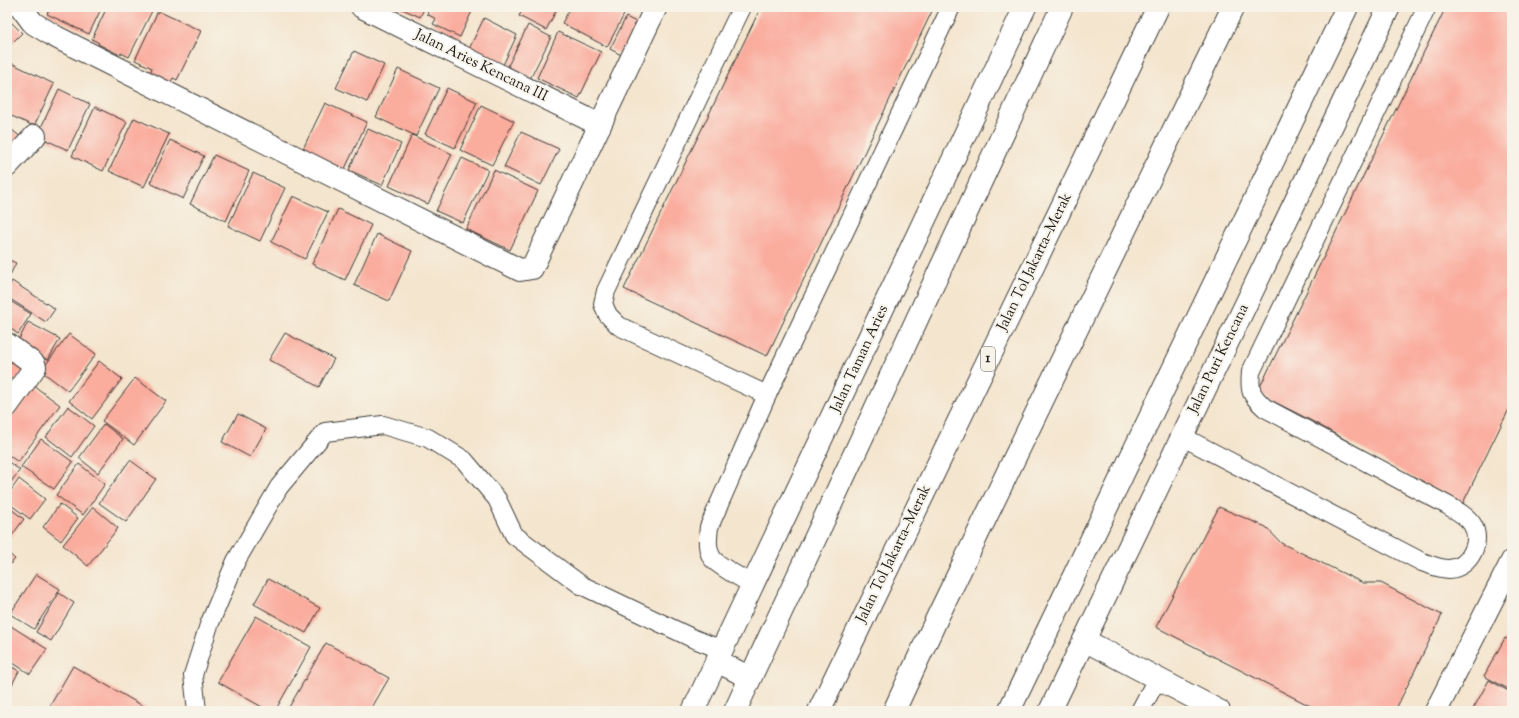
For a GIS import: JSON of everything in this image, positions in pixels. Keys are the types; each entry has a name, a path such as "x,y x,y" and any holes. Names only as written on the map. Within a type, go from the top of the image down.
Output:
{"main road":[{"path":"21,7 33,23 56,37 520,270 532,268 656,7"},
{"name":"Jalan Aries Kencana III","path":"362,7 600,125"},
{"name":"Jalan Taman Aries","path":"693,711 754,585 1025,7"},
{"path":"735,711 1062,7"},
{"name":"Jalan Tol Jakarta–Merak","path":"818,711 1158,7"},
{"path":"894,711 938,616 1233,7"},
{"path":"1009,711 1347,7"},
{"name":"Jalan Puri Kencana","path":"1050,711 1388,7"},
{"path":"7,166 35,136"},
{"path":"7,344 34,364 35,367 7,406"},
{"path":"1436,711 1512,561"},
{"path":"1084,640 1219,711"},
{"path":"720,656 750,678"}],"lane":[{"path":"742,7 606,291 603,304 608,315 619,326 767,395"},
{"path":"754,585 739,578 712,558 707,544 709,527 767,395 951,7"},
{"path":"1181,436 1422,562 1436,567 1450,569 1464,564 1473,553 1476,538 1472,524 1462,514 1265,408 1254,398 1250,386 1251,372 1427,7"},
{"path":"197,711 193,675 209,625 236,561 279,487 325,432 383,425 428,438 464,460 497,499 514,535 581,585 692,638 720,656"},
{"path":"1140,711 1157,678"}],"building":[{"path":"50,7 102,7 89,34 47,14"},
{"path":"107,7 148,7 153,9 129,57 121,53 120,55 98,44 99,43 92,39"},
{"path":"398,7 425,7 420,17"},
{"path":"430,7 474,7 460,37 433,24 436,19 427,14"},
{"path":"524,7 558,7 546,30 519,16"},
{"path":"571,7 628,7 607,47 562,23"},
{"path":"761,7 934,7 767,356 624,289"},
{"path":"1446,7 1512,7 1512,403 1462,505 1310,420 1257,393"},
{"path":"158,11 201,31 177,80 173,78 169,86 149,76 152,68 135,60"},
{"path":"626,17 646,27 629,59 610,49"},
{"path":"7,18 22,33 7,48"},
{"path":"484,18 517,35 503,65 469,49"},
{"path":"528,25 551,37 530,79 507,68"},
{"path":"558,32 601,52 579,98 537,78"},
{"path":"354,51 384,65 367,102 336,88"},
{"path":"7,61 54,84 34,126 7,114"},
{"path":"398,69 439,88 416,136 376,117"},
{"path":"447,88 477,102 455,148 425,134"},
{"path":"59,89 90,104 68,150 37,136"},
{"path":"325,103 367,122 342,175 300,155"},
{"path":"481,105 514,121 492,165 460,150"},
{"path":"95,107 127,122 103,171 72,156"},
{"path":"134,118 169,134 144,187 109,171"},
{"path":"7,126 22,138 7,158"},
{"path":"368,129 401,144 382,185 349,170"},
{"path":"521,132 559,149 541,185 504,167"},
{"path":"412,135 452,154 428,204 389,186"},
{"path":"170,140 204,156 183,199 150,183"},
{"path":"214,155 249,171 226,221 190,204"},
{"path":"462,158 488,170 463,223 436,211"},
{"path":"494,170 538,191 510,250 466,229"},
{"path":"253,173 285,188 260,241 228,226"},
{"path":"293,196 328,212 305,259 271,242"},
{"path":"338,209 371,225 345,280 312,264"},
{"path":"377,234 412,251 389,301 354,285"},
{"path":"7,259 16,263 7,281"},
{"path":"12,281 55,309 46,322 7,297 7,289"},
{"path":"7,299 31,314 18,334 7,326"},
{"path":"28,322 60,339 48,360 17,343"},
{"path":"285,333 334,359 319,387 269,360"},
{"path":"69,334 96,354 68,391 41,371"},
{"path":"17,355 29,365 16,381 7,374 7,367"},
{"path":"99,361 122,379 92,419 69,401"},
{"path":"135,378 166,401 134,445 102,421"},
{"path":"30,383 60,405 18,462 7,454 7,414"},
{"path":"68,406 94,426 72,457 46,437"},
{"path":"238,414 266,429 250,457 222,442"},
{"path":"104,424 123,439 98,473 79,458"},
{"path":"41,439 73,462 54,489 21,467"},
{"path":"130,460 156,479 126,522 99,503"},
{"path":"7,461 20,470 7,487"},
{"path":"79,464 105,484 83,515 56,495"},
{"path":"19,479 45,499 30,519 7,502 7,496"},
{"path":"60,504 78,518 61,541 43,527"},
{"path":"7,506 24,519 10,538 7,536"},
{"path":"93,507 118,528 88,566 63,545"},
{"path":"1219,507 1266,527 1281,543 1363,583 1381,583 1442,615 1395,711 1320,711 1156,627"},
{"path":"7,552 15,559 7,568"},
{"path":"36,574 60,589 34,629 10,614"},
{"path":"268,579 320,608 306,633 254,604"},
{"path":"59,593 74,603 51,641 36,632"},
{"path":"256,616 311,647 275,711 269,711 218,682"},
{"path":"11,626 47,649 30,674 7,659 7,632"},
{"path":"1505,638 1512,641 1512,691 1484,676"},
{"path":"326,643 389,678 370,711 291,711 288,709"},
{"path":"7,664 19,671 7,694"},
{"path":"73,666 150,710 47,711"},
{"path":"1489,680 1512,693 1512,711 1472,711"}]}
